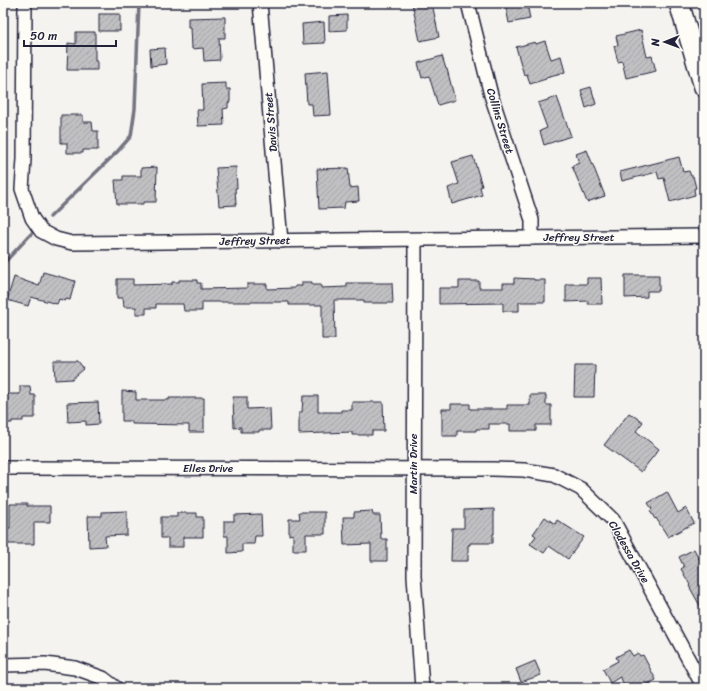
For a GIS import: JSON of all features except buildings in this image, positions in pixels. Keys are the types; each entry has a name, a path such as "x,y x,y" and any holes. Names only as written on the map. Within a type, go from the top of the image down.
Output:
{"street":[{"name":"Jeffrey Street","path":"25,3 24,159 22,189 32,218 41,231 56,239 72,243 704,236"},
{"name":"Davis Street","path":"260,3 281,241"},
{"name":"Collins Street","path":"468,3 491,95 532,220 532,238"},
{"path":"680,3 704,87"},
{"name":"Martin Drive","path":"415,240 413,468 414,576 422,688"},
{"name":"Elles Drive","path":"3,468 413,468"},
{"name":"Clodessa Drive","path":"413,468 524,470 554,475 581,489 613,520 704,688"},
{"path":"3,665 45,664 75,668 103,678 116,688"}],"waterway":[{"path":"50,217 117,152 131,136 135,109 139,3"},
{"path":"3,264 32,233"}]}
